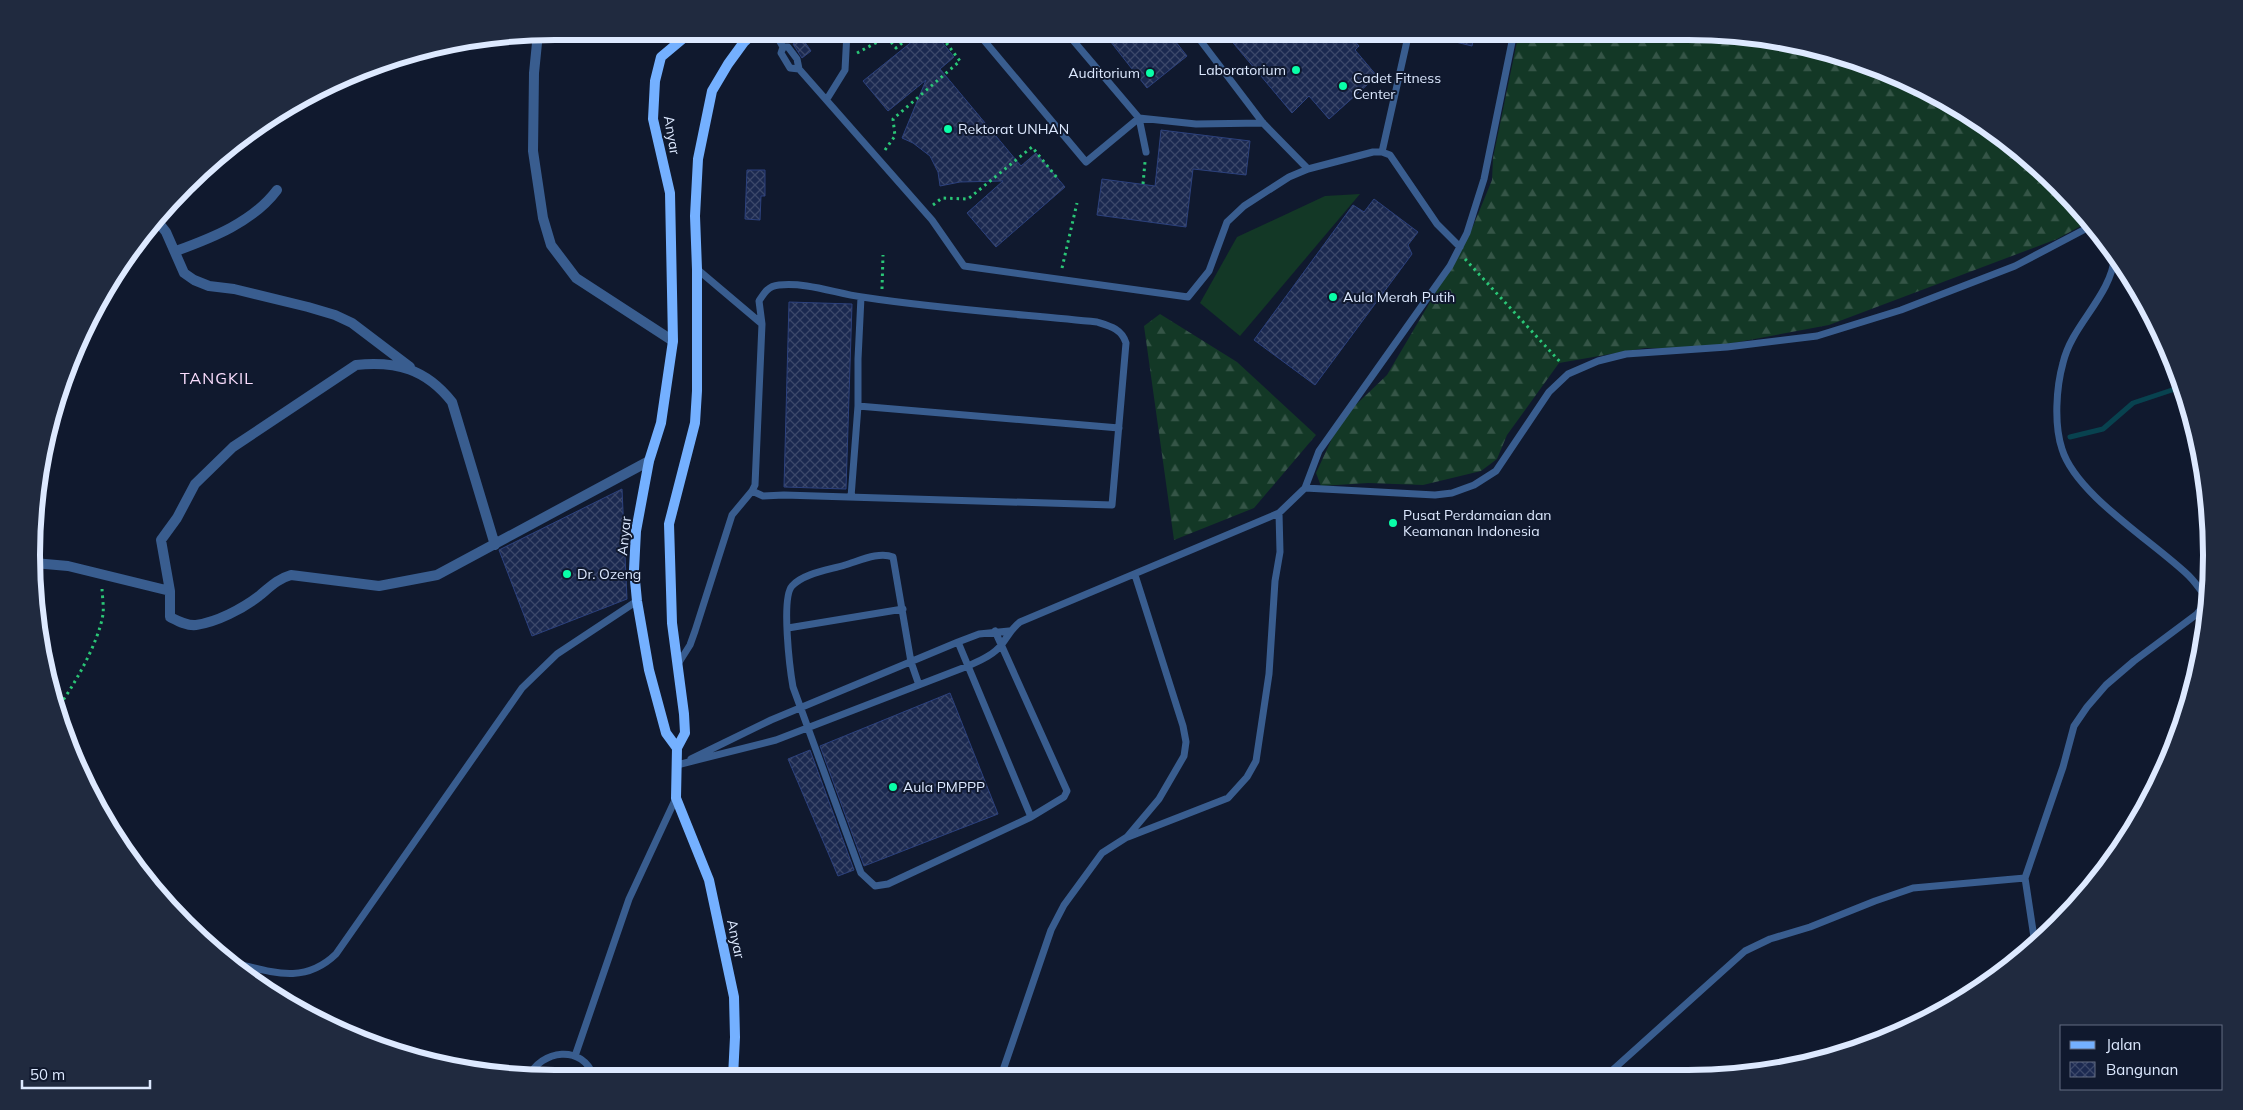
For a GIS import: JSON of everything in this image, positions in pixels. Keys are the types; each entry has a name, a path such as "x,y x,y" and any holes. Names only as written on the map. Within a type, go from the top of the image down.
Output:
{"street":[{"name":"Anyar","path":"677,748 666,733 649,670 634,570 636,531 649,461 661,423 673,341 670,193 653,119 655,81 661,58 682,40"},
{"name":"Anyar","path":"733,1070 734,997 709,880 676,798 677,748 685,733 672,623 668,560 669,524 695,423 698,391 698,269 695,216 698,159 712,91 728,64 746,40"},
{"path":"537,41 534,73 533,151 543,218 551,245 576,278 673,341"},
{"path":"176,251 238,224 268,201 277,190"},
{"path":"160,224 176,251 184,273 194,280 209,286 234,289 308,306 335,315 352,323 412,369 439,386 452,402 495,545"},
{"path":"412,369 380,363 356,365 233,447 195,484 177,518 161,540 170,591 170,617 185,624 195,625 215,619 244,606 280,578 291,575 379,586 437,575 649,461"},
{"path":"40,564 68,566 170,591"}],"lane":[{"path":"779,40 783,47 788,48 797,59 799,69 880,158 932,220 964,266 1188,297 1209,271 1227,222 1269,189 1289,177 1308,169 1373,152 1382,152 1390,155 1437,224 1459,249"},
{"path":"827,99 845,70 847,40"},
{"path":"984,40 1086,162 1139,118 1196,124 1263,123"},
{"path":"1073,40 1139,118 1146,152"},
{"path":"1200,40 1263,123 1308,169"},
{"path":"1382,152 1407,40"},
{"path":"677,766 776,740 968,666 1002,645 1009,631 1020,622 1135,576 1279,513 1305,488 1319,451 1450,266 1467,234 1484,179 1512,40"},
{"path":"1305,488 1435,495 1452,493 1474,485 1496,471 1549,392 1571,373 1598,361 1626,354 1727,347 1817,336 1902,310 2015,266 2087,229"},
{"path":"2114,266 2102,293 2067,347 2062,364 2057,404 2061,449 2080,482 2190,577 2202,592"},
{"path":"698,269 762,324"},
{"path":"678,664 696,631 732,516 755,485 762,324 759,300 767,289 778,285 818,288 861,297 1097,322 1111,326 1120,332 1126,343 1112,505 763,496 752,490"},
{"path":"851,497 858,406 861,297"},
{"path":"858,406 1119,428"},
{"path":"1003,1070 1051,930 1059,913 1102,853 1127,837 1228,798 1247,777 1256,761 1269,674 1275,581 1280,552 1279,513"},
{"path":"919,685 911,662 893,557 885,555 873,556 809,576 790,588 786,606 789,667 793,687 861,873 875,886 888,884 1031,818 1064,797 1066,791 995,631"},
{"path":"1127,837 1159,799 1184,756 1186,742 1183,726 1135,576"},
{"path":"241,964 296,974 309,972 325,964 336,954 522,688 557,654 637,600"},
{"path":"788,628 903,609"},
{"path":"2034,936 2025,878 2063,768 2074,726 2087,706 2106,684 2200,609"},
{"path":"677,766 771,720 958,642 995,631 1009,631"},
{"path":"958,642 1031,818"},
{"path":"575,1056 629,899 676,798"},
{"path":"1613,1070 1745,951 1770,938 1810,927 1913,888 2025,878"},
{"path":"534,1069 537,1064 552,1055 564,1054 575,1056 586,1064 589,1070"}],"path":[{"path":"846,53 857,53 881,40"},
{"path":"889,40 896,48 906,40"},
{"path":"880,158 895,136 893,119 960,61 944,40"},
{"path":"942,198 968,200 1032,147 1058,179"},
{"path":"1143,184 1146,152"},
{"path":"1064,255 1077,203"},
{"path":"1459,249 1571,373"},
{"path":"882,299 883,255"},
{"path":"62,702 74,684 90,650 103,614 101,574"}],"green space":[{"path":"1517,40 1688,40 1755,44 1788,50 1854,67 1916,93 1946,109 2002,146 2052,191 2083,225 2057,239 1829,325 1701,349 1645,348 1559,363 1507,435 1497,459 1481,471 1423,485 1368,483 1321,486 1316,473 1341,419 1387,375 1469,236 1492,180 1493,158"},
{"path":"1360,194 1240,336 1200,303 1237,237 1325,196"},
{"path":"1160,314 1237,362 1316,435 1254,508 1174,540 1144,326"}],"building":[{"path":"799,40 803,40 811,51 802,58 793,44"},
{"path":"914,40 940,40 954,57 940,69 1021,166 1036,153 1065,187 996,247 967,213 1003,181 960,182 940,186 938,172 930,156 913,143 902,138 926,80 888,111 863,81"},
{"name":"Auditorium","path":"1109,40 1174,40 1187,56 1147,88"},
{"name":"Laboratorium","path":"1231,40 1354,40 1359,46 1355,50 1377,76 1329,119 1309,96 1292,113"},
{"path":"1447,40 1473,40 1472,46"},
{"path":"1161,130 1250,141 1246,175 1193,169 1186,227 1097,215 1102,179 1155,186"},
{"path":"747,170 765,170 765,196 761,196 760,220 745,219"},
{"name":"Aula Merah Putih","path":"1374,199 1418,232 1408,245 1412,254 1315,385 1254,340 1353,205 1364,212"},
{"path":"789,302 852,304 846,489 784,487"},
{"name":"Dr. Ozeng","path":"622,489 627,599 532,636 499,550"},
{"name":"Aula PMPPP","path":"950,693 998,814 864,866 820,746"},
{"path":"810,750 854,870 838,876 788,759"}],"waterway":[{"path":"2070,437 2103,429 2133,403 2176,389"}],"place":[{"name":"Laboratorium","path":"1296,70"},
{"name":"Auditorium","path":"1150,73"},
{"name":"Cadet Fitness Center","path":"1343,86"},
{"name":"Rektorat UNHAN","path":"948,129"},
{"name":"Aula Merah Putih","path":"1333,297"},
{"name":"Pusat Perdamaian dan Keamanan Indonesia","path":"1393,523"},
{"name":"Dr. Ozeng","path":"567,574"},
{"name":"Aula PMPPP","path":"893,787"}],"district":[{"name":"TANGKIL","path":"217,378"}]}
